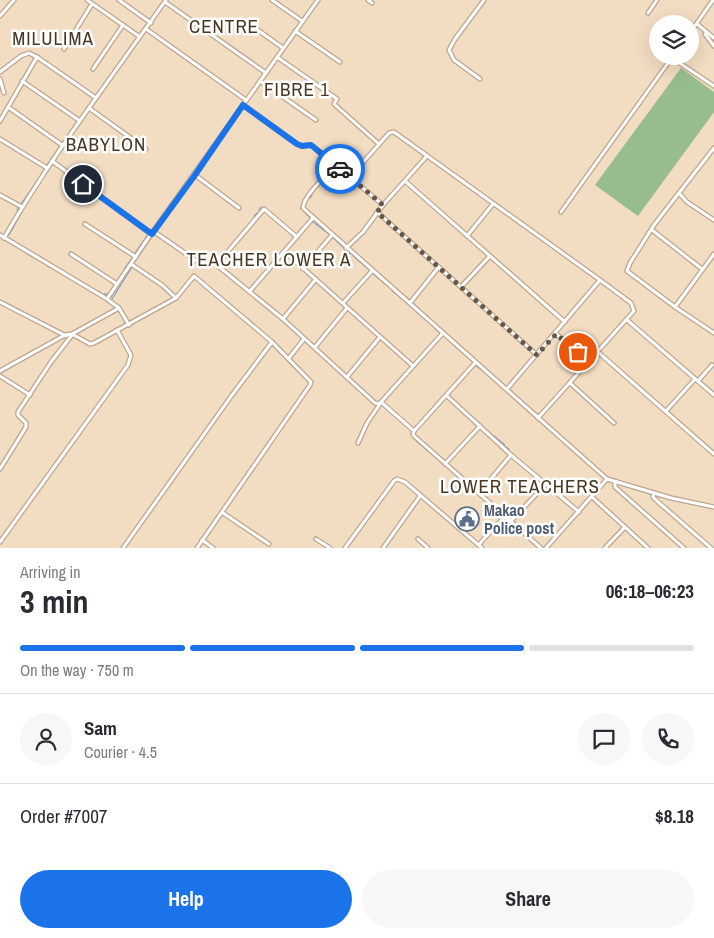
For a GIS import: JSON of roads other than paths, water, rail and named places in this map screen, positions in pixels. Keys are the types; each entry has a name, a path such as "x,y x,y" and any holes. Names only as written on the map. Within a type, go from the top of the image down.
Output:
{"street":[{"path":"0,16 14,0"},
{"path":"87,0 140,37"},
{"path":"119,0 151,23"},
{"path":"272,0 302,21"},
{"path":"108,299 152,233 318,0"},
{"path":"368,0 372,3"},
{"path":"480,79 454,60 449,50 455,38 484,0"},
{"path":"648,13 657,0"},
{"path":"699,21 713,0"},
{"path":"129,325 119,308 108,299 2,236 62,145 166,1 266,74"},
{"path":"64,49 92,4"},
{"path":"248,22 283,48"},
{"path":"93,69 123,26"},
{"path":"699,26 714,46"},
{"path":"146,29 246,100"},
{"path":"702,30 714,38"},
{"path":"295,31 340,62"},
{"path":"0,72 21,56 29,53 96,98"},
{"path":"277,56 337,99 334,104 379,144"},
{"path":"0,121 37,57"},
{"path":"561,212 667,65"},
{"path":"684,65 714,86"},
{"path":"0,79 4,93"},
{"path":"22,81 80,121"},
{"path":"260,81 316,120"},
{"path":"243,105 297,144 302,146 311,145 383,205"},
{"path":"8,107 62,145"},
{"path":"89,108 146,149"},
{"path":"350,178 379,144 392,132 631,303 634,311 627,320 538,418"},
{"path":"0,139 47,168"},
{"path":"714,148 652,230 630,263 627,271 675,307 714,332"},
{"path":"346,248 428,156"},
{"path":"52,161 152,233 198,262"},
{"path":"336,165 304,202 303,208 475,363 507,389 607,479 654,493 713,507 714,500"},
{"path":"195,175 240,208"},
{"path":"405,181 564,322"},
{"path":"0,194 22,207"},
{"path":"679,194 714,219"},
{"path":"467,236 493,204"},
{"path":"297,237 264,209 218,263 218,266 283,319 375,403 381,403 414,431"},
{"path":"377,212 537,355"},
{"path":"250,291 313,218"},
{"path":"85,224 136,257"},
{"path":"652,230 702,269"},
{"path":"303,269 332,235"},
{"path":"285,252 413,366"},
{"path":"71,254 117,284"},
{"path":"675,307 714,254"},
{"path":"461,287 489,256"},
{"path":"131,264 162,285 176,298"},
{"path":"410,303 438,268"},
{"path":"342,303 372,271"},
{"path":"0,302 66,335 72,335 90,344 129,325 176,298 192,278 196,277 272,342 311,383 197,548"},
{"path":"283,319 316,280"},
{"path":"507,389 556,334 600,280"},
{"path":"0,469 26,427 26,423 18,415 18,412 67,340 72,335 119,308"},
{"path":"314,347 348,308"},
{"path":"627,320 714,395"},
{"path":"0,542 104,400 131,359 131,355 117,330"},
{"path":"358,442 367,423 381,403 443,333"},
{"path":"556,334 590,361"},
{"path":"66,335 67,340"},
{"path":"0,371 66,335"},
{"path":"346,377 380,337"},
{"path":"289,358 304,339"},
{"path":"123,548 232,394 272,342"},
{"path":"598,352 714,454"},
{"path":"475,363 414,431 414,437 541,548"},
{"path":"666,411 712,365"},
{"path":"0,376 30,395"},
{"path":"570,383 614,423"},
{"path":"447,396 511,455 578,512"},
{"path":"445,464 480,426"},
{"path":"479,493 511,455"},
{"path":"345,548 397,479 405,482 480,546 485,536 490,534 505,517"},
{"path":"546,548 607,479"},
{"path":"615,482 615,487 684,548"},
{"path":"511,521 546,484"},
{"path":"654,493 653,498 656,501 711,548"},
{"path":"383,548 420,496"},
{"path":"592,497 648,548"},
{"path":"223,512 269,544"},
{"path":"605,548 625,527"},
{"path":"316,538 330,548"},
{"path":"418,539 428,548"},
{"path":"202,540 213,548"}],"waterway":[{"path":"61,152 71,137"},
{"path":"51,159 60,146"},
{"path":"46,166 50,161"},
{"path":"48,171 52,165"},
{"path":"17,210 45,169"},
{"path":"306,202 312,196"},
{"path":"9,235 27,203"},
{"path":"300,208 310,218"},
{"path":"254,216 258,212"},
{"path":"309,224 313,222 330,235"},
{"path":"156,231 162,223"},
{"path":"135,253 148,234"},
{"path":"134,263 154,234"},
{"path":"0,237 18,248"},
{"path":"332,237 350,254"},
{"path":"9,238 27,249"},
{"path":"288,250 292,245"},
{"path":"23,251 32,257"},
{"path":"280,259 284,255"},
{"path":"353,256 369,270"},
{"path":"34,258 45,264"},
{"path":"42,258 47,261"},
{"path":"124,269 132,258"},
{"path":"49,262 61,270"},
{"path":"47,266 56,270"},
{"path":"112,299 132,267"},
{"path":"61,273 88,289"},
{"path":"117,281 122,273"},
{"path":"372,273 386,285"},
{"path":"104,294 108,294 115,284"},
{"path":"95,290 100,292"},
{"path":"397,290 409,299"},
{"path":"392,291 401,298"},
{"path":"412,302 426,315"},
{"path":"430,318 435,323"},
{"path":"436,324 442,330"},
{"path":"434,328 440,333"},
{"path":"444,331 449,336"},
{"path":"444,336 460,351"},
{"path":"462,352 473,363"},
{"path":"476,366 483,371"},
{"path":"486,374 491,378"},
{"path":"510,390 538,415"},
{"path":"411,434 414,439"},
{"path":"493,435 505,445"},
{"path":"416,441 435,457"},
{"path":"437,458 444,465"},
{"path":"445,466 448,469"},
{"path":"450,470 459,479"}],"place":[{"name":"Makao Police post","path":"467,519"}],"district":[{"name":"CENTRE","path":"224,26"},
{"name":"MILULIMA","path":"53,38"},
{"name":"FIBRE 1","path":"297,89"},
{"name":"BABYLON","path":"106,144"},
{"name":"TEACHER LOWER A","path":"269,259"},
{"name":"LOWER TEACHERS","path":"520,486"}]}
